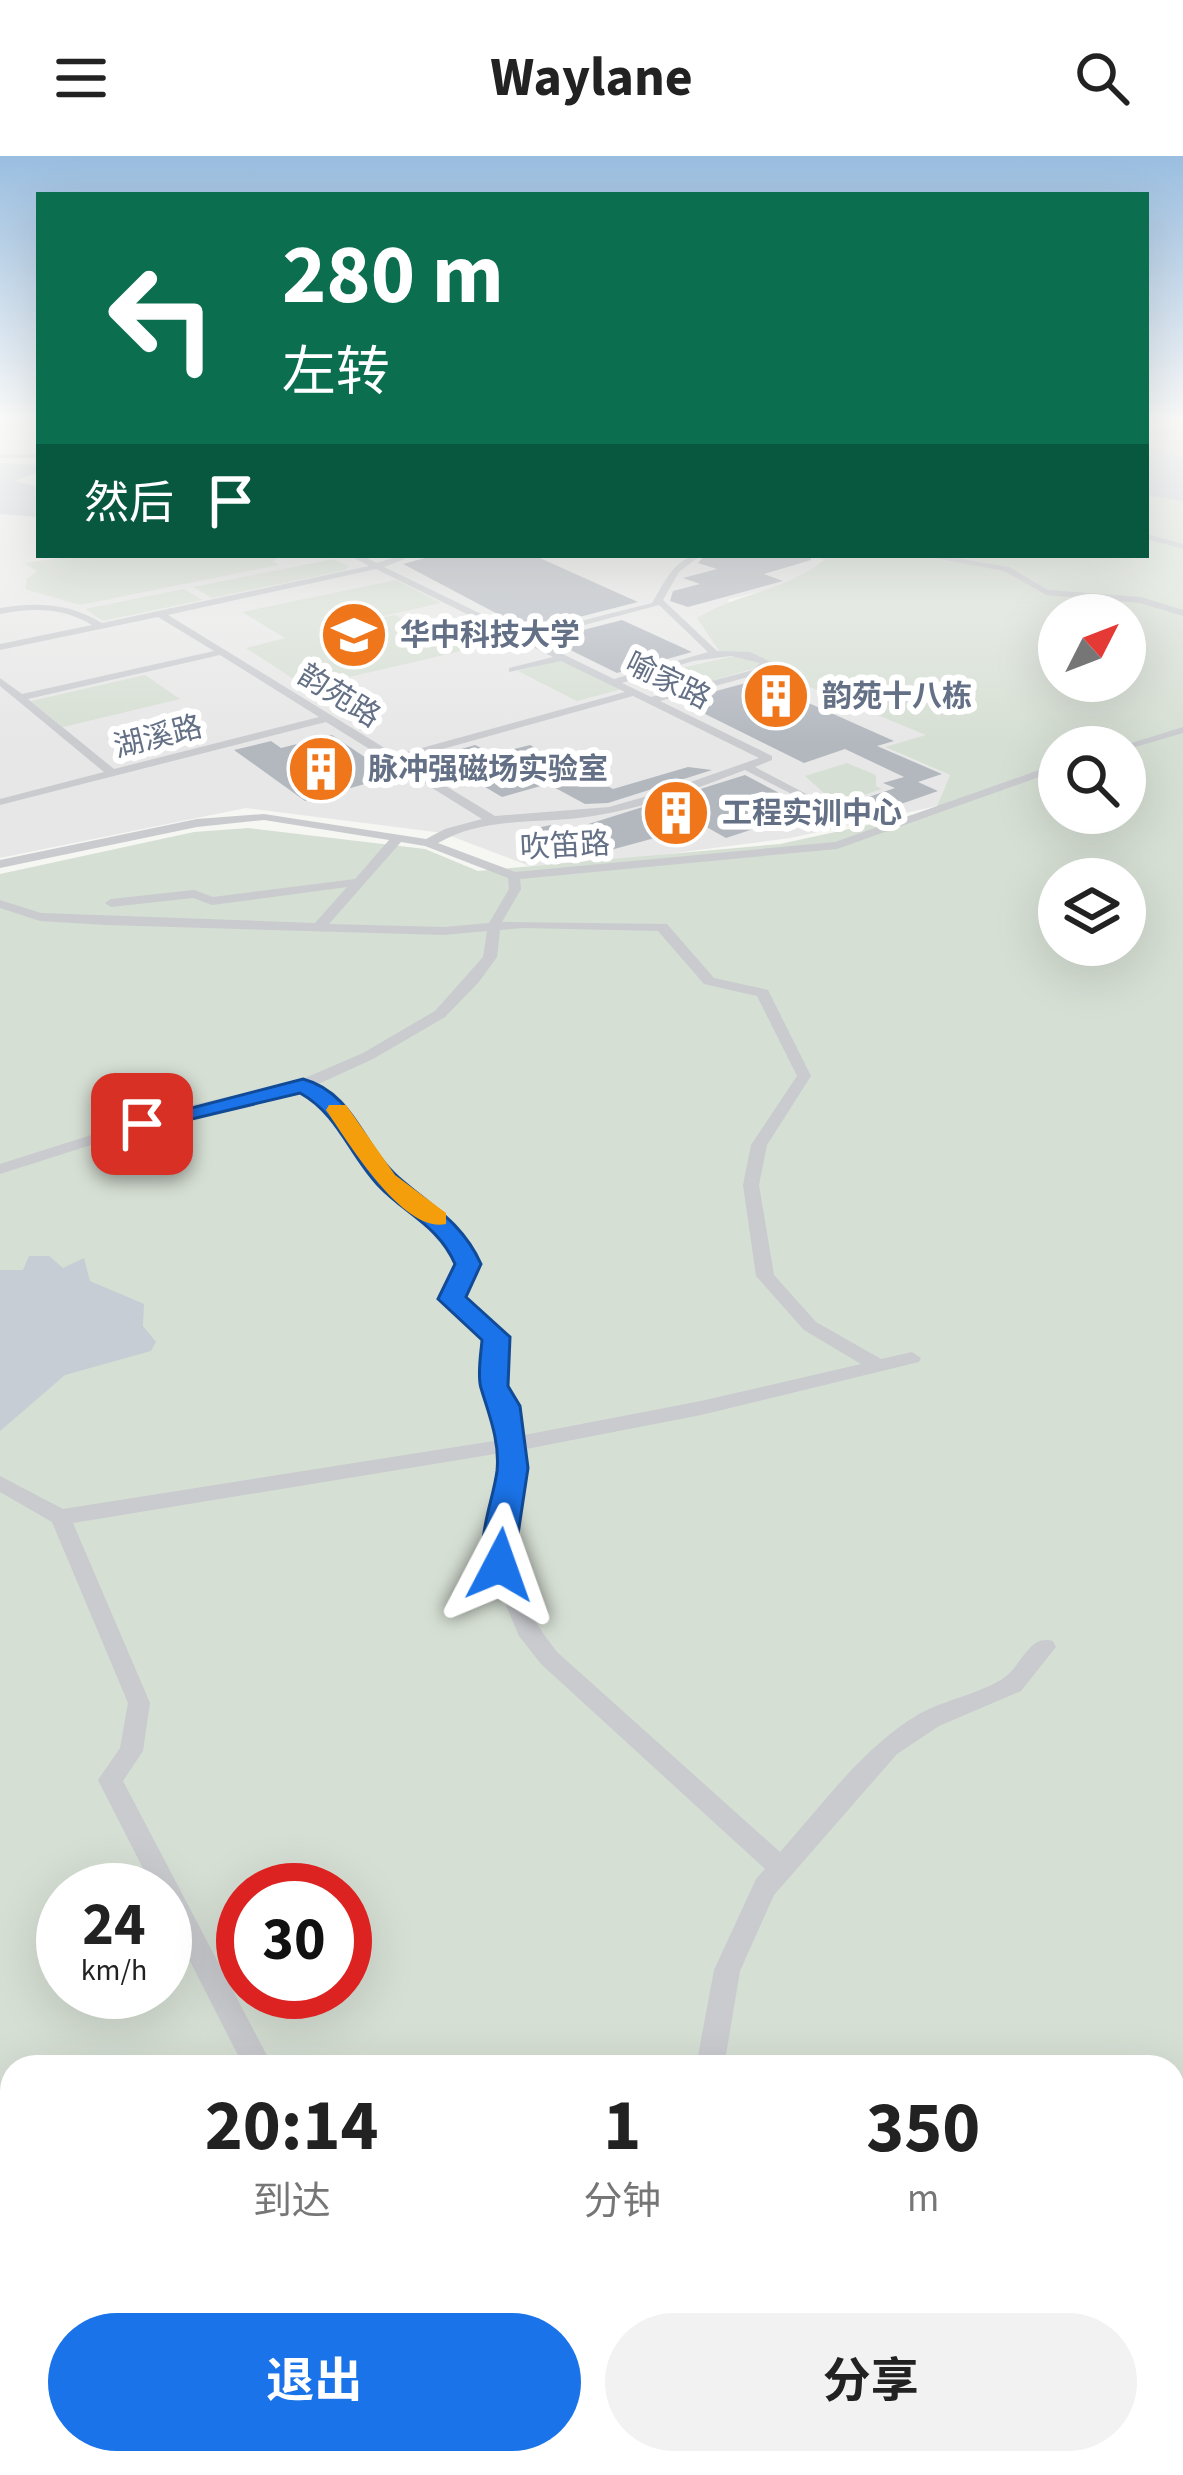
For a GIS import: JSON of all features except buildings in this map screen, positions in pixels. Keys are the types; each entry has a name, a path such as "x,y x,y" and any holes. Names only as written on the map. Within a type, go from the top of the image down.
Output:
{"street":[{"path":"1149,537 1183,547"},
{"name":"喻家路","path":"359,558 768,758 745,766"},
{"path":"0,647 402,558"},
{"path":"526,638 661,602 676,570 693,558"},
{"path":"941,558 1006,569 1046,592 1141,600 1183,614"},
{"path":"0,611 48,602 74,609 100,626"},
{"path":"661,602 715,655"},
{"name":"韵苑路","path":"160,614 491,819"},
{"path":"20,698 223,652"},
{"path":"615,682 715,655 760,658 766,668 652,700"},
{"path":"512,670 565,657"},
{"path":"0,681 113,773"},
{"path":"395,760 636,692"},
{"name":"湖溪路","path":"0,802 328,718"},
{"path":"1146,741 1183,730"},
{"path":"428,843 443,833 491,819 609,810 745,766 852,821"},
{"name":"吹笛路","path":"0,864 197,823 264,817 428,843 514,876 837,845 1038,773"},
{"path":"320,927 398,839"},
{"path":"0,1168 175,1113 303,1085 440,1014 490,957 494,925 515,889 514,876"},
{"path":"111,903 194,894 212,901 359,882"},
{"path":"0,904 40,916 320,927 444,931 494,925 662,927 709,981 763,993 804,1076 759,1145 751,1185 765,1276 810,1326 880,1366"},
{"path":"303,1085 331,1100 387,1180 434,1215 458,1242 468,1264 452,1299 496,1337 494,1386 506,1406 513,1468 501,1522 500,1565 527,1630 549,1658 781,1868"},
{"path":"59,1516 509,1446 912,1358"},
{"path":"0,1483 59,1516 139,1703 131,1751 110,1780 253,2055"},
{"path":"712,2055 727,1970 765,1886 889,1747 931,1719 1013,1684 1046,1647"}],"shaded area":[{"name":"华中科技大学","path":"0,526 36,526 36,558 822,558 794,584 729,599 720,652 764,656 774,665 771,672 928,735 887,748 950,775 937,806 790,838 614,861 530,866 443,833 246,808 0,858"},
{"path":"1149,526 1183,526 1183,2055 0,2055 0,874 194,832 248,828 425,849 478,871 780,844 941,809 937,806 950,775 885,747 926,735 770,671 773,665 745,652 720,652 697,618 824,560 820,558 1149,558"},
{"path":"62,558 276,558 279,565 80,605 25,589 27,579 37,571 24,563"},
{"path":"333,559 349,566 212,598 193,587"},
{"path":"396,580 441,603 322,630 395,615 466,650 306,687 246,648 285,638 242,612"},
{"path":"184,589 202,600 103,621 85,609"},
{"path":"739,655 760,660 762,666 676,691 646,676"},
{"path":"561,660 622,689 577,701 518,671"},
{"path":"145,675 180,699 63,727 31,701"},
{"path":"847,763 876,775 876,786 882,789 836,804 805,776"},
{"path":"29,1256 49,1256 63,1268 84,1258 90,1281 144,1304 143,1326 156,1342 151,1351 65,1375 0,1431 0,1270 23,1270"}],"slow traffic":[{"path":"337,1110 387,1180 437,1218"}],"place":[{"name":"华中科技大学","path":"354,635"},
{"name":"韵苑十八栋","path":"776,696"},
{"name":"脉冲强磁场实验室","path":"321,769"},
{"name":"工程实训中心","path":"676,813"}],"route":[{"path":"142,1124 303,1085 331,1100 387,1180 434,1215 458,1242 468,1264 452,1299 496,1337 494,1386 506,1406 513,1468 501,1522 500,1565"}]}
